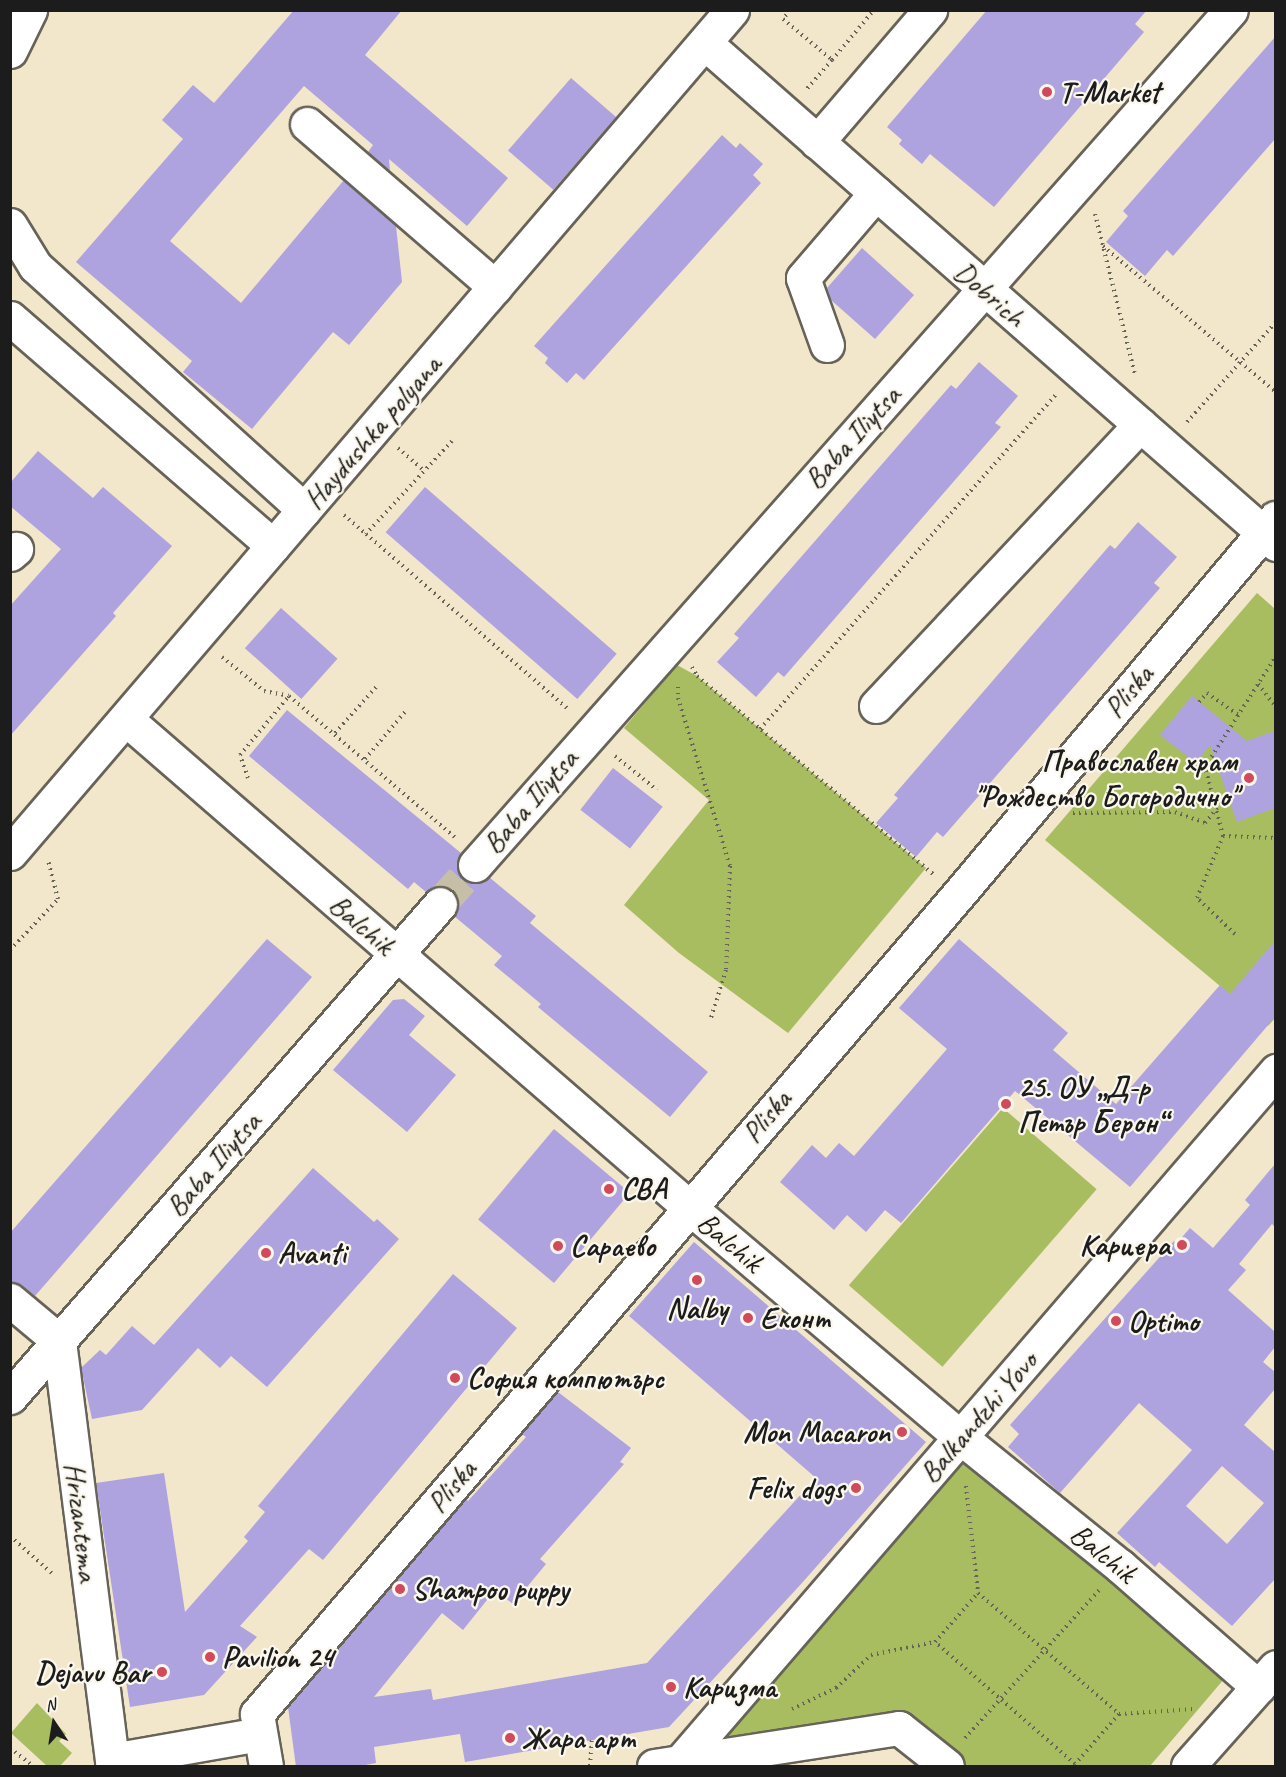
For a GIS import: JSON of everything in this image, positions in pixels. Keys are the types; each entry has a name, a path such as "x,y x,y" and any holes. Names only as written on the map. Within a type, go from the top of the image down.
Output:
{"street":[{"path":"10,51 30,10"},
{"name":"Haydushka polyana","path":"10,853 732,10"},
{"path":"817,142 930,10"},
{"name":"Baba Iliytsa","path":"477,862 1231,10"},
{"name":"Dobrich","path":"705,43 1165,447 1271,532"},
{"path":"307,124 495,287"},
{"path":"827,345 803,278 876,193"},
{"path":"10,225 35,266 304,510"},
{"path":"10,318 273,546"},
{"path":"876,706 1140,425"},
{"name":"Pliska","path":"266,1767 257,1714 689,1207 1271,532"},
{"name":"Balchik","path":"126,719 689,1207 960,1437 1120,1566 1267,1677"},
{"name":"Baba Iliytsa","path":"10,1397 440,904"},
{"name":"Balkandzhi Yovo","path":"667,1765 960,1437 1275,1071"},
{"path":"10,1300 59,1341"},
{"name":"Hrizantema","path":"59,1341 113,1763"},
{"path":"1188,1767 1267,1677"},
{"path":"667,1765 899,1728 945,1765"},
{"path":"113,1763 260,1734"}],"path":[{"path":"790,10 783,19 832,60"},
{"path":"786,114 874,10"},
{"path":"1085,174 1136,379"},
{"path":"1102,245 1275,392"},
{"path":"1165,447 1275,322"},
{"path":"760,729 1078,371"},
{"path":"366,534 452,441"},
{"path":"398,447 424,471"},
{"path":"340,512 657,790"},
{"path":"676,635 697,676 958,895"},
{"path":"676,635 678,698 730,866 726,970 711,1018"},
{"path":"1235,934 1197,898 1223,836 1205,767 1275,656"},
{"path":"235,668 264,691 289,696 365,759 477,862"},
{"path":"1258,684 1275,707"},
{"path":"335,733 376,687"},
{"path":"1199,702 1207,693 1238,714"},
{"path":"240,755 289,696"},
{"path":"365,759 405,712"},
{"path":"1068,813 1175,812 1205,823 1228,795"},
{"path":"1223,836 1275,838"},
{"path":"10,950 58,898 48,861"},
{"path":"966,1486 978,1593 1119,1714 1201,1709"},
{"path":"10,1536 61,1581"},
{"path":"784,1713 836,1688 871,1655 935,1642 978,1593"},
{"path":"945,1765 1094,1594"},
{"path":"935,1642 1075,1765 1119,1714"},
{"path":"590,1767 592,1740"},
{"path":"10,1748 33,1767"}],"green space":[{"path":"1257,593 1275,609 1276,1017 1268,1026 1045,840"},
{"path":"677,665 697,676 926,868 788,1033 679,953 624,905 709,800 624,728"},
{"path":"1003,1108 1097,1189 942,1367 849,1285"},
{"path":"961,1456 1224,1679 1150,1766 962,1766 902,1715 716,1743"},
{"path":"37,1703 66,1734 59,1741 72,1753 60,1766 47,1766 11,1733"}],"building":[{"path":"294,10 402,10 365,55 508,178 467,226 389,159 390,171 368,152 373,145 304,86 170,241 241,303 344,180 396,226 402,282 349,345 333,332 252,429 183,372 192,361 76,262 183,139 162,120 193,85 214,103"},
{"path":"987,10 1147,10 1135,24 1144,32 994,207 930,154 922,164 899,144 902,140 887,127"},
{"path":"1275,37 1275,139 1173,256 1167,250 1145,276 1106,242 1128,216 1123,211"},
{"path":"571,78 616,117 553,190 508,150"},
{"path":"722,135 736,148 740,143 763,164 753,175 761,183 584,380 576,373 567,383 545,363 548,358 534,346"},
{"path":"862,248 914,295 875,339 831,300 827,288"},
{"path":"979,362 1018,396 995,423 1001,427 784,677 778,672 756,697 717,662 739,638 734,634 951,385 956,389"},
{"path":"38,451 93,498 103,487 172,546 113,613 116,616 10,736 10,606 61,549 10,506 10,483"},
{"path":"425,487 617,654 577,699 386,532"},
{"path":"1138,522 1177,557 1154,583 1160,588 943,837 937,832 916,857 876,823 898,798 894,795 1110,545 1115,549"},
{"path":"281,608 337,659 301,699 245,648"},
{"path":"1192,696 1247,741 1275,731 1275,808 1237,822 1210,745 1196,763 1160,735"},
{"path":"287,710 461,853 457,861 457,870 463,879 471,883 480,883 489,877 536,916 530,923 708,1072 670,1117 538,1007 541,1004 494,965 502,956 454,916 458,907 458,898 452,890 443,886 435,886 426,892 414,882 408,889 249,756"},
{"path":"613,768 663,807 630,849 580,810"},
{"path":"267,939 312,977 35,1296 22,1285 10,1282 10,1233"},
{"path":"959,939 1068,1033 1053,1050 1116,1104 1220,985 1230,994 1275,941 1275,1017 1130,1187 1015,1091 901,1223 885,1210 866,1232 847,1215 834,1230 780,1182 812,1145 826,1158 839,1143 854,1156 947,1049 899,1008"},
{"path":"404,999 425,1016 409,1035 456,1075 407,1132 333,1070 393,1000"},
{"path":"554,1129 630,1193 554,1283 478,1219"},
{"path":"1275,1164 1275,1227 1272,1224 1239,1264 1246,1270 1228,1290 1275,1332 1275,1347 1263,1362 1275,1372 1275,1389 1244,1425 1275,1452 1275,1579 1232,1626 1159,1562 1155,1567 1117,1533 1192,1450 1139,1403 1060,1493 1008,1447 1019,1434 1010,1425 1174,1241 1177,1243 1190,1228 1213,1248 1250,1205 1245,1200","holes":["1222,1466 1264,1503 1227,1544 1186,1506"]},
{"path":"313,1168 374,1222 377,1219 399,1239 267,1387 231,1356 220,1368 198,1348 142,1410 92,1419 81,1368 100,1350 106,1355 132,1326 154,1345"},
{"path":"694,1242 926,1442 802,1583 669,1727 465,1762 460,1734 374,1747 376,1763 355,1767 296,1767 288,1707 466,1499 468,1501 526,1437 522,1434 558,1392 631,1448 620,1462 624,1464 540,1559 546,1564 513,1604 495,1590 463,1630 442,1613 374,1697 431,1689 433,1700 647,1663 816,1478 629,1316"},
{"path":"453,1274 517,1328 323,1560 309,1549 240,1626 257,1637 204,1695 130,1707 96,1483 164,1473 185,1612 248,1541 244,1537 265,1512 258,1506"}],"tunnel":[{"path":"440,904 475,865"}],"place":[{"name":"T-Market","path":"1047,92"},
{"name":"Православен храм \"Рождество Богородично\"","path":"1249,778"},
{"name":"25. ОУ „Д-р Петър Берон“","path":"1006,1104"},
{"name":"CBA","path":"609,1189"},
{"name":"Кариера","path":"1182,1245"},
{"name":"Сараево","path":"558,1246"},
{"name":"Avanti","path":"266,1253"},
{"name":"Nalby","path":"697,1280"},
{"name":"Еконт","path":"748,1318"},
{"name":"Optimo","path":"1116,1321"},
{"name":"София компютърс","path":"455,1378"},
{"name":"Mon Macaron","path":"902,1432"},
{"name":"Felix dogs","path":"856,1488"},
{"name":"Shampoo puppy","path":"400,1589"},
{"name":"Pavilion 24","path":"210,1657"},
{"name":"Dejavu Bar","path":"162,1672"},
{"name":"Каризма","path":"671,1687"},
{"name":"Жара арт","path":"510,1738"}]}
